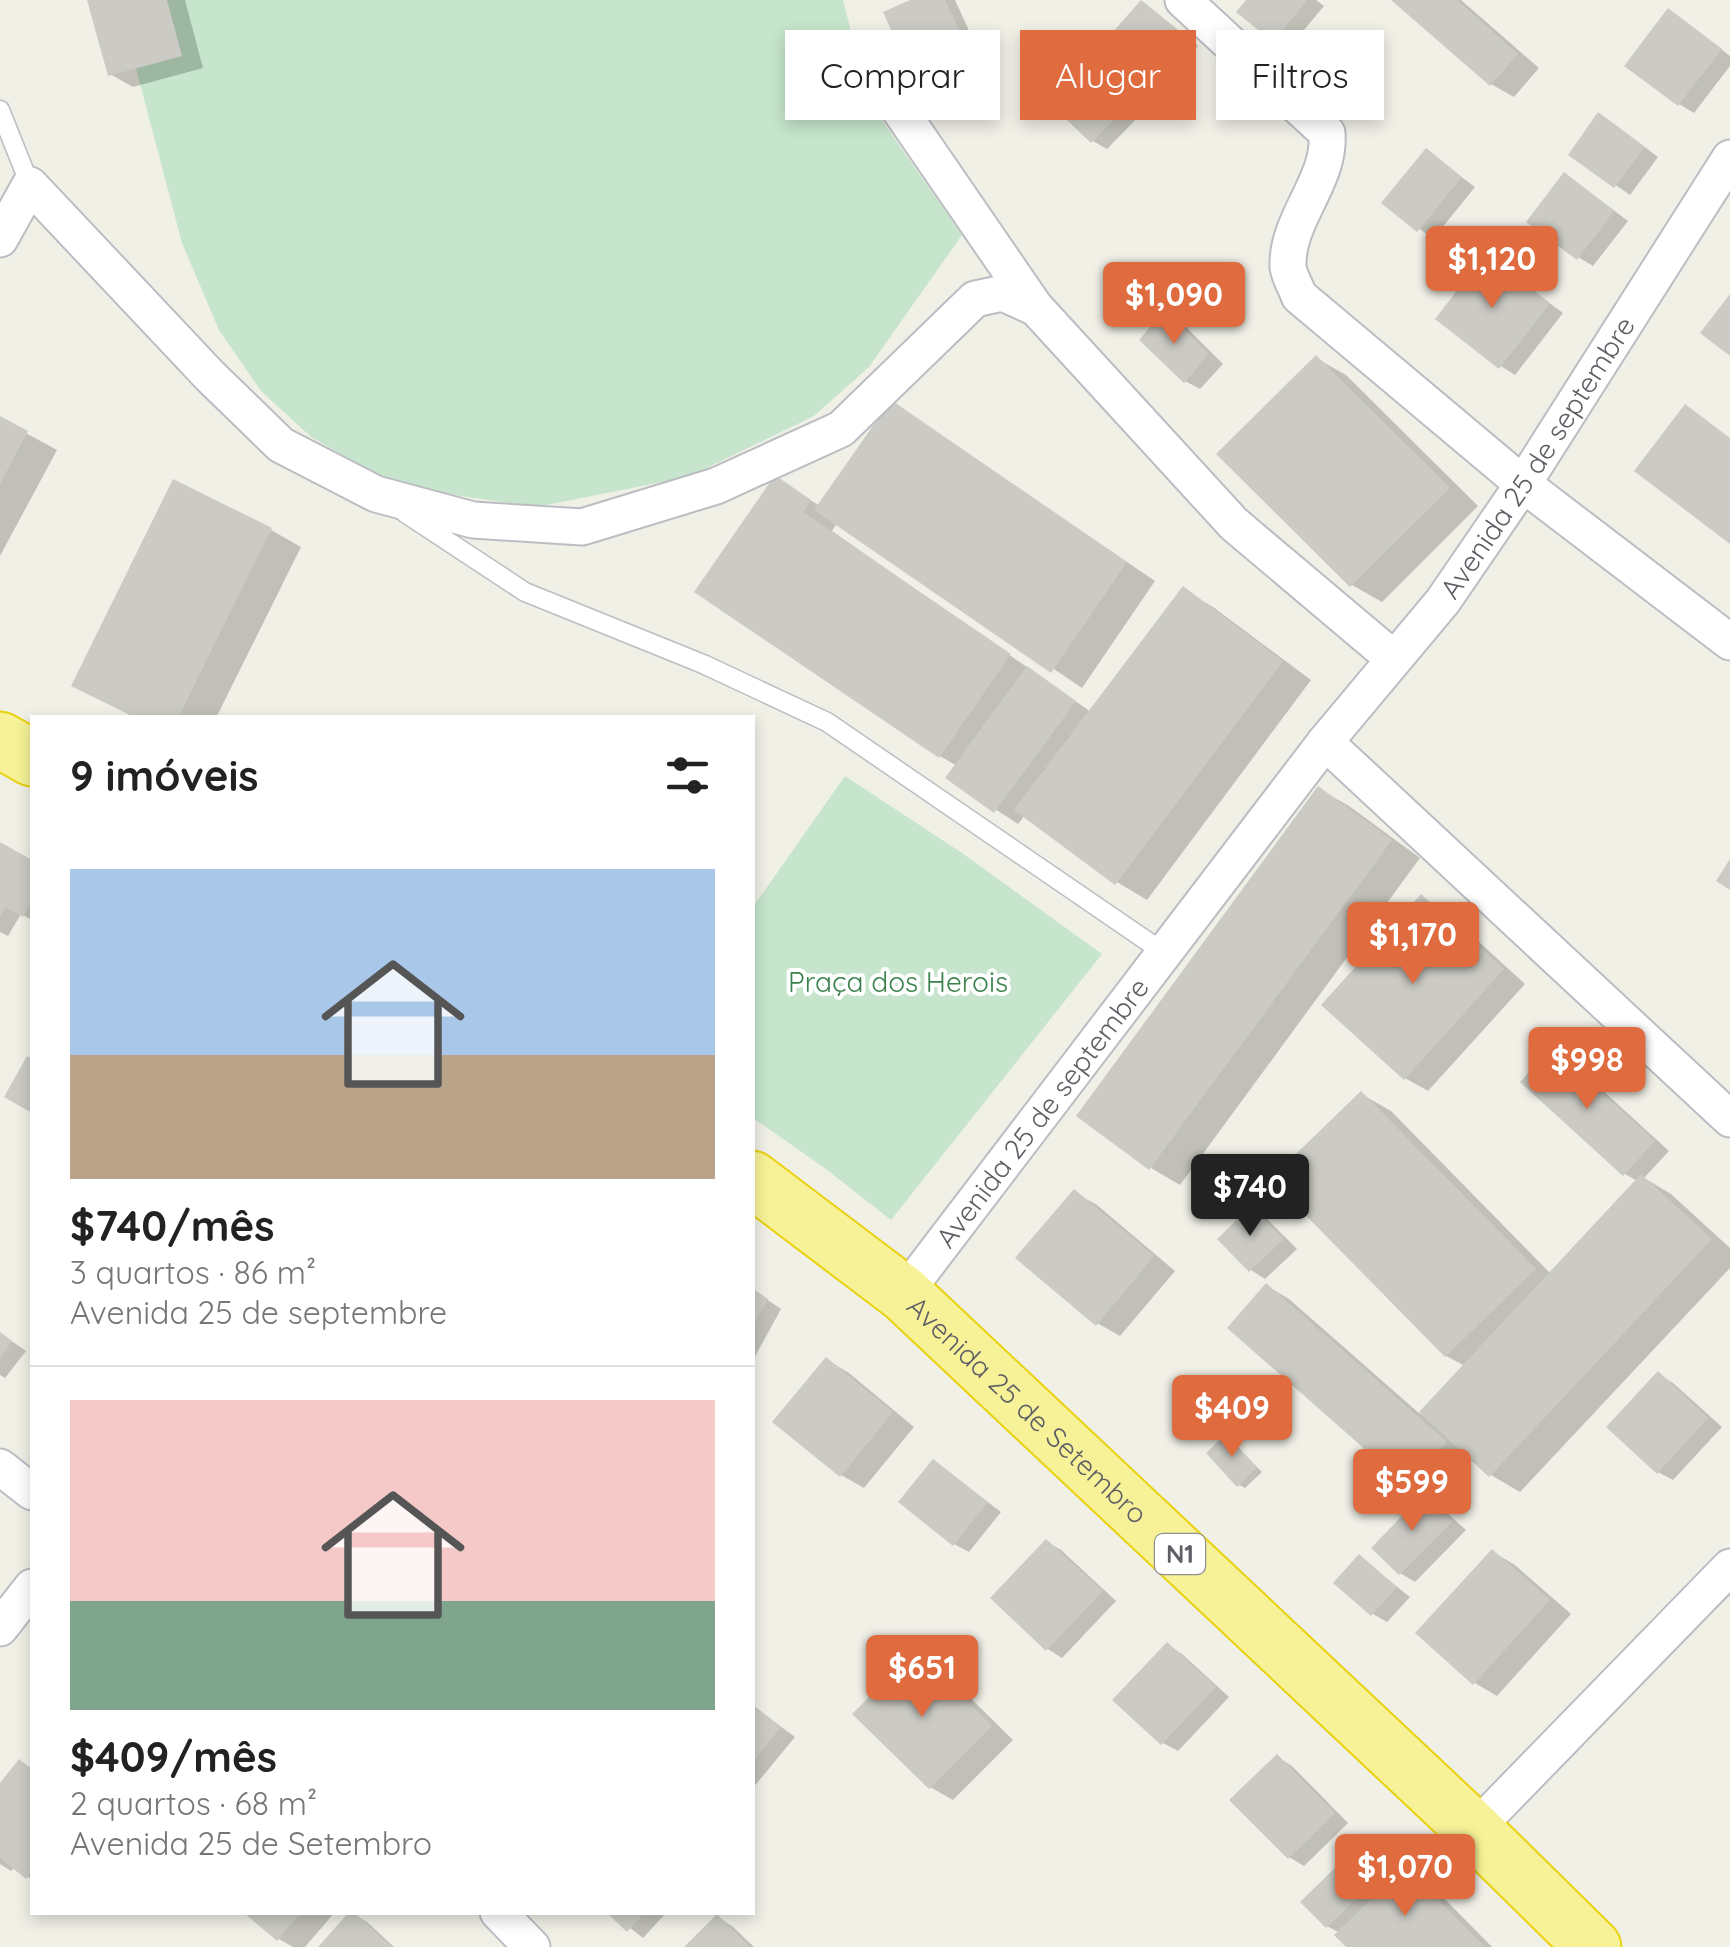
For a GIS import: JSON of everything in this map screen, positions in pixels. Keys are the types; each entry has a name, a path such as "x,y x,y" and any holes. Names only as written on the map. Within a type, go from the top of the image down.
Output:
{"highway":[{"path":"0,740 30,757"},
{"name":"Avenida 25 de Setembro","path":"755,1181 904,1294 1474,1830 1592,1947"}],"street":[{"path":"1183,0 1327,133 1328,149 1294,233 1288,268 1299,296 1523,484 1730,642"},
{"path":"907,120 1036,308 1234,524 1394,660"},
{"name":"Avenida 25 de septembre","path":"904,1294 1325,742 1443,601 1523,484 1730,158"},
{"path":"0,239 30,184 281,446 376,494 473,520 582,527 716,486 841,429 975,299 1003,293 1036,308"},
{"path":"1325,742 1730,1119"},
{"path":"0,1467 30,1490"},
{"path":"1474,1830 1730,1568"},
{"path":"0,1628 30,1590"},
{"path":"501,1915 532,1947"}],"lane":[{"path":"0,110 30,184"},
{"path":"376,494 525,592 703,664 827,722 1163,952"}],"green space":[{"path":"118,0 843,0 851,30 785,30 785,120 882,120 962,235 869,367 814,416 688,477 536,507 448,494 378,476 310,436 261,391 219,330 182,243"},
{"name":"Praça dos Herois","path":"845,776 962,853 1102,954 891,1220 755,1119 755,904"}],"building":[{"path":"87,0 167,0 182,56 108,76"},
{"path":"910,0 945,0 959,30 891,30 883,12"},
{"path":"1141,0 1178,30 1115,30"},
{"path":"1246,0 1307,0 1283,30 1258,30 1236,12"},
{"path":"1391,0 1457,0 1518,54 1490,86"},
{"path":"1668,8 1722,49 1678,106 1624,66"},
{"path":"1598,112 1645,147 1614,188 1568,155"},
{"path":"1067,120 1113,120 1091,143"},
{"path":"1426,148 1462,177 1417,232 1381,203"},
{"path":"1564,172 1614,211 1577,260 1526,222"},
{"path":"1486,253 1550,303 1499,369 1435,319"},
{"path":"1730,294 1730,356 1700,333"},
{"path":"1165,310 1209,354 1184,383 1139,340"},
{"path":"1316,355 1450,488 1350,587 1216,454"},
{"path":"891,400 1127,562 1051,673 814,510"},
{"path":"1685,404 1730,438 1730,544 1634,471"},
{"path":"0,416 28,431 0,484"},
{"path":"775,475 811,500 803,512 1011,654 939,758 694,592"},
{"path":"173,479 272,528 179,715 130,715 71,686"},
{"path":"1183,586 1283,661 1115,885 1014,810"},
{"path":"1027,666 1076,701 994,813 945,778"},
{"path":"1318,786 1392,840 1149,1170 1076,1116"},
{"path":"0,842 30,859 30,904 23,917 5,907 0,917"},
{"path":"1730,859 1730,890 1716,881"},
{"path":"1421,894 1504,969 1404,1080 1321,1005"},
{"path":"1552,1047 1655,1141 1623,1176 1520,1082"},
{"path":"27,1056 30,1058 30,1112 4,1097"},
{"path":"1361,1091 1536,1269 1445,1357 1270,1179"},
{"path":"1641,1174 1712,1239 1489,1477 1419,1412"},
{"path":"1074,1189 1154,1256 1096,1326 1015,1258"},
{"path":"1251,1206 1284,1239 1249,1272 1217,1239"},
{"path":"1266,1283 1447,1442 1408,1487 1227,1328"},
{"path":"755,1290 768,1299 755,1322"},
{"path":"0,1332 12,1341 0,1358"},
{"path":"826,1357 893,1412 840,1477 772,1422"},
{"path":"1658,1371 1708,1418 1657,1474 1606,1427"},
{"path":"1226,1434 1257,1467 1237,1487 1206,1453"},
{"path":"933,1459 988,1502 953,1546 898,1502"},
{"path":"1424,1493 1453,1521 1399,1575 1371,1548"},
{"path":"1046,1539 1103,1591 1046,1651 990,1598"},
{"path":"1492,1549 1550,1600 1473,1685 1415,1633"},
{"path":"1359,1554 1397,1587 1371,1616 1333,1583"},
{"path":"1167,1642 1216,1687 1161,1745 1112,1700"},
{"path":"916,1650 992,1726 929,1789 852,1714"},
{"path":"755,1706 781,1727 755,1759"},
{"path":"1277,1754 1335,1813 1288,1859 1229,1800"},
{"path":"19,1759 30,1767 30,1873 26,1879 0,1858 0,1783"},
{"path":"1341,1862 1367,1889 1326,1928 1300,1902"},
{"path":"1405,1866 1485,1947 1346,1947 1334,1935"},
{"path":"247,1915 299,1915 277,1941"},
{"path":"346,1915 357,1915 392,1947 318,1947"},
{"path":"609,1915 642,1915 627,1932"},
{"path":"718,1915 750,1947 684,1947"}]}
